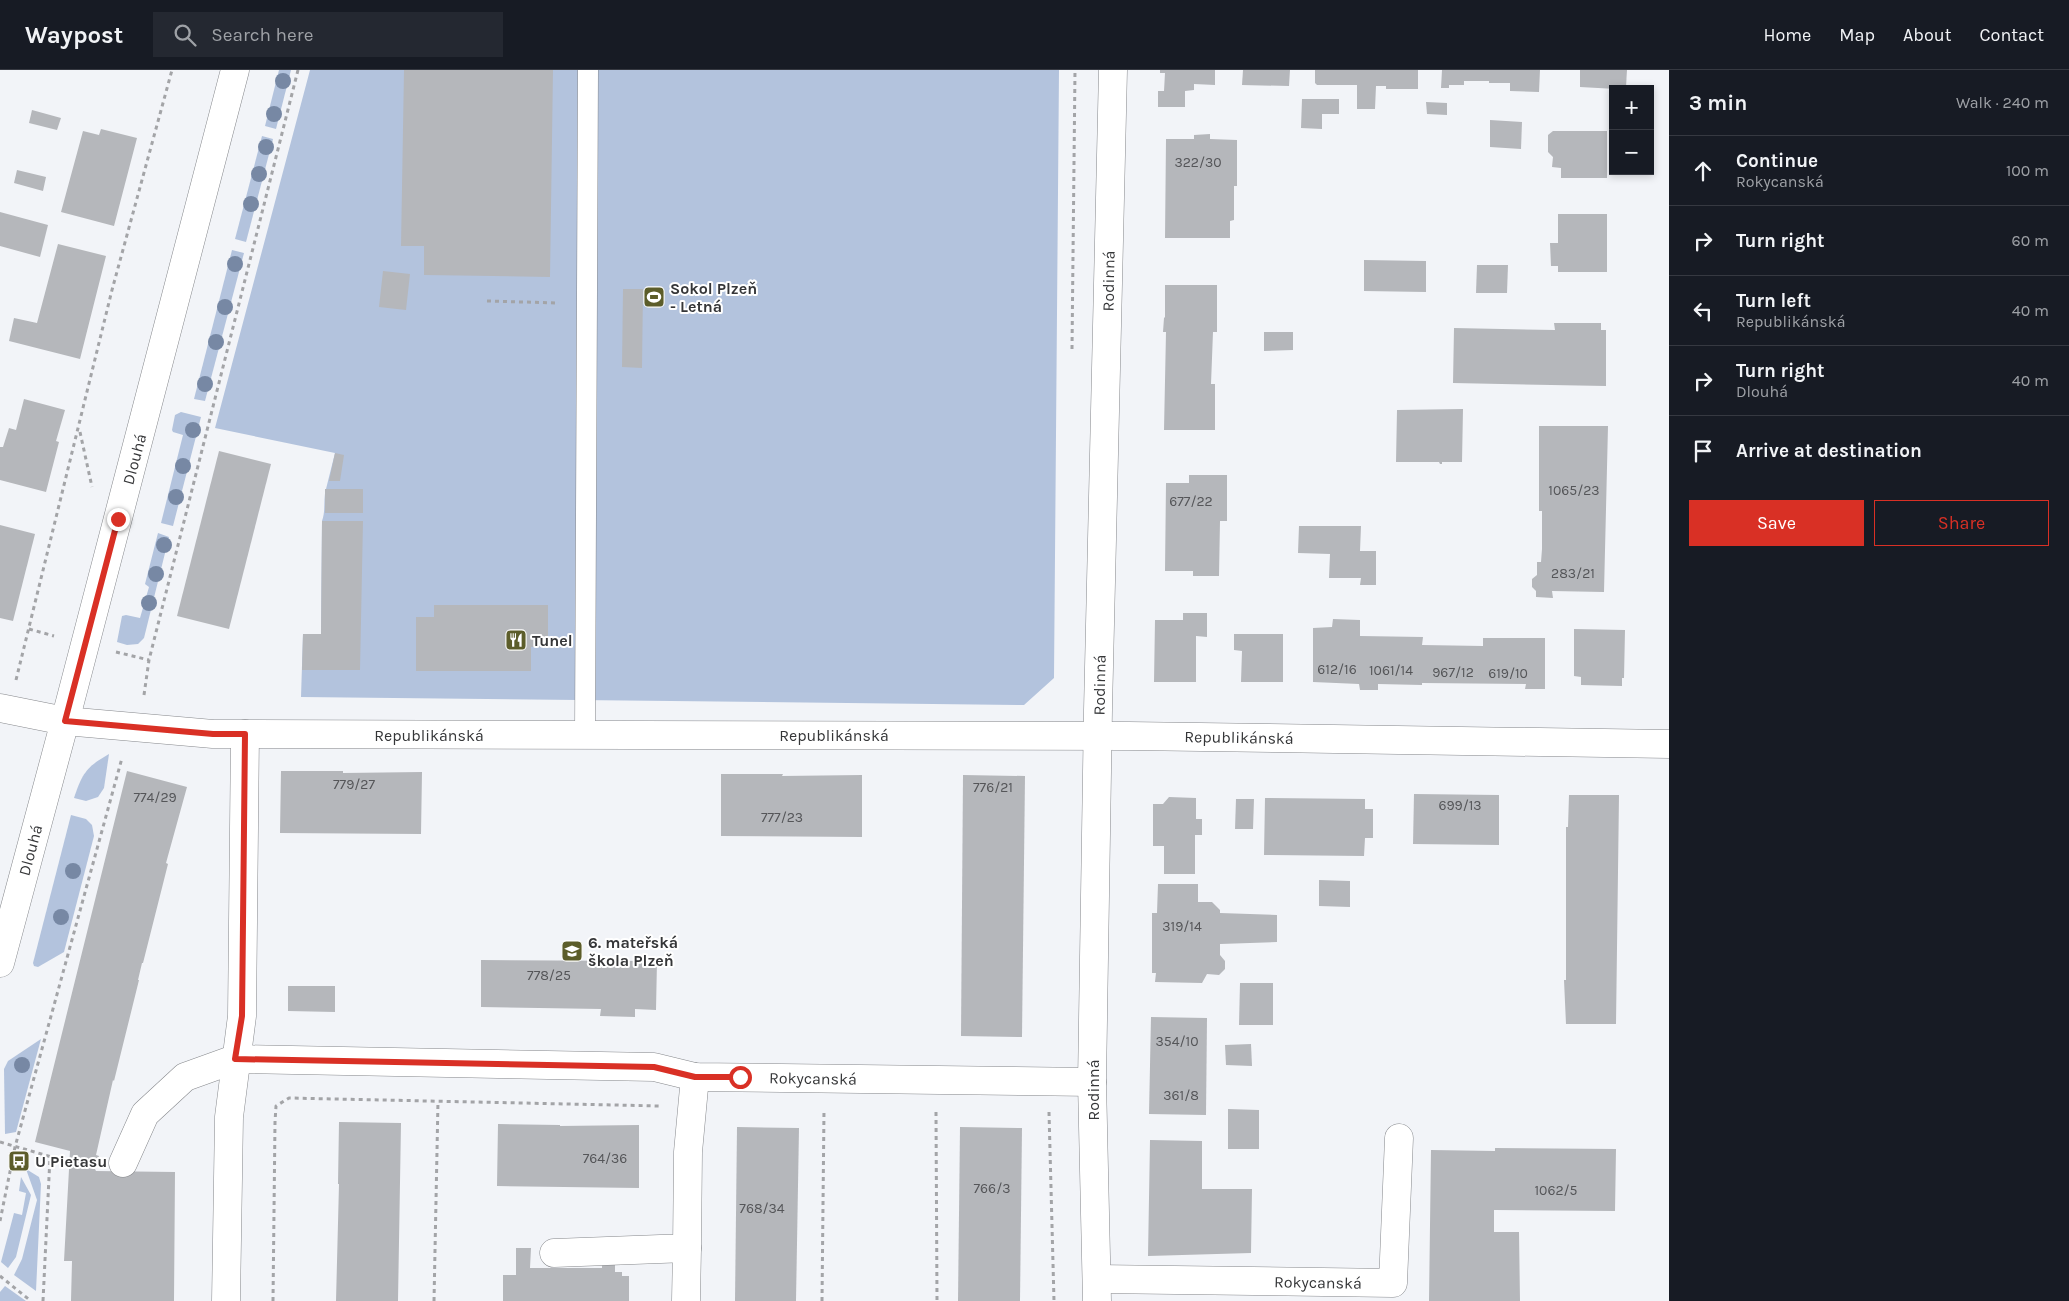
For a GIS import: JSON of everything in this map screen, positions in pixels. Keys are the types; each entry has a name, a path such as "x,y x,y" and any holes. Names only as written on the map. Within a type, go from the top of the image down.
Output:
{"street":[{"name":"Dlouhá","path":"0,963 235,70"},
{"name":"Rodinná","path":"1097,1290 1092,1082 1113,70"},
{"name":"Republikánská","path":"4,709 65,721 213,734 1098,736 1669,744"},
{"path":"226,1301 228,1117 242,1016 245,734"},
{"path":"123,1163 145,1114 184,1077 235,1059"},
{"name":"Rokycanská","path":"235,1059 654,1067 695,1077 1092,1082"},
{"path":"686,1301 688,1152 695,1077"},
{"name":"Rokycanská","path":"1097,1290 1394,1282 1398,1138"},
{"path":"554,1253 687,1248"}],"lane":[{"path":"584,735 588,70"}],"path":[{"path":"4,709 79,429 112,290 172,70"},
{"path":"0,1221 15,1147 122,757 144,697 149,660 298,70"},
{"path":"487,301 587,303"},
{"path":"273,1301 276,1106 288,1098 692,1106"},
{"path":"434,1301 438,1101"},
{"path":"822,1301 824,1102"},
{"path":"936,1102 937,1301"},
{"path":"1048,1104 1054,1301"},
{"path":"0,1142 69,1162"},
{"path":"43,1301 50,1157"},
{"path":"0,1276 31,1301"}],"shaded area":[{"path":"279,70 291,70 276,129 265,126"},
{"name":"Sokol Plzeň - Letná","path":"310,70 1059,70 1054,678 1024,705 301,697 303,634 321,634 322,521 325,493 335,453 215,428"},
{"path":"262,136 273,139 246,242 235,239"},
{"path":"232,250 244,253 205,401 194,399"},
{"path":"181,412 201,417 173,526 161,523 183,435 172,430 175,415"},
{"path":"158,533 169,537 144,638 138,644 127,645 117,642 122,616 140,618 149,587 145,584"},
{"path":"109,754 104,788 98,797 86,801 74,798 86,772 95,763"},
{"path":"71,815 86,819 92,825 94,836 64,952 38,967 34,966 33,963"},
{"path":"41,1039 16,1132 5,1134 4,1069 8,1061"},
{"path":"26,1169 39,1177 41,1184 36,1291 14,1275 22,1259 37,1200"},
{"path":"21,1177 31,1195 16,1257 8,1268 1,1262 14,1213 22,1215 26,1193 19,1191"},
{"path":"5,1286 26,1301 0,1301 0,1292"}],"building":[{"path":"404,70 553,70 550,277 424,275 424,246 401,246"},
{"path":"1160,70 1215,70 1215,85 1194,84 1194,90 1185,91 1185,107 1158,107 1158,91 1164,91 1165,73 1160,73"},
{"path":"1243,70 1290,70 1289,86 1242,85"},
{"path":"1315,70 1418,70 1418,89 1386,89 1386,86 1376,86 1375,109 1357,109 1357,85 1317,85 1315,83"},
{"path":"1442,70 1540,70 1539,92 1510,91 1510,83 1489,83 1489,81 1464,81 1464,85 1449,85 1449,88 1441,88"},
{"path":"1580,70 1627,70 1626,85 1609,85 1609,89 1580,87"},
{"path":"1302,99 1339,99 1339,114 1322,114 1322,129 1301,128"},
{"path":"1426,102 1447,103 1447,115 1427,114"},
{"path":"32,110 61,118 57,130 29,123"},
{"path":"1490,120 1522,122 1521,149 1490,147"},
{"path":"101,129 137,138 114,226 61,212 83,131 99,135"},
{"path":"1553,131 1607,131 1607,178 1561,178 1561,168 1552,167 1553,157 1548,152 1548,135"},
{"path":"1210,134 1210,139 1237,140 1237,186 1234,186 1234,220 1230,221 1230,238 1165,238 1166,139 1194,139 1194,135"},
{"path":"17,170 46,177 43,191 14,183"},
{"path":"0,212 48,225 40,257 0,246"},
{"path":"1558,214 1607,214 1607,272 1558,272 1558,266 1551,266 1550,243 1558,243"},
{"path":"58,244 106,256 80,359 9,341 14,318 37,323"},
{"path":"1364,260 1426,261 1426,292 1364,291"},
{"path":"1477,265 1508,265 1507,293 1476,293"},
{"path":"383,271 410,274 406,310 379,307"},
{"path":"1165,285 1217,285 1217,332 1213,332 1211,384 1215,384 1215,430 1164,430 1166,332 1163,332"},
{"path":"623,289 643,289 642,368 622,367"},
{"path":"1554,323 1601,323 1601,330 1606,330 1606,386 1453,383 1454,328 1555,330"},
{"path":"1264,332 1293,332 1293,350 1264,351"},
{"path":"24,399 65,410 56,441 59,442 46,492 0,480 0,447 3,447 9,428 16,430"},
{"path":"1463,409 1462,462 1442,462 1440,464 1439,462 1396,462 1397,410"},
{"path":"1539,426 1608,426 1604,592 1552,591 1553,598 1536,597 1536,591 1532,587 1532,579 1537,575 1537,562 1541,562 1542,549 1542,511 1539,511"},
{"path":"219,451 271,464 229,629 177,616"},
{"path":"335,453 344,455 340,481 329,481"},
{"path":"1189,475 1227,475 1227,521 1220,521 1219,576 1193,576 1193,571 1165,571 1166,483 1189,483"},
{"path":"325,489 363,489 363,513 325,513"},
{"path":"322,521 363,521 360,670 302,670 303,634 321,634"},
{"path":"0,525 35,534 13,621 0,618"},
{"path":"1299,526 1361,526 1360,551 1376,551 1376,585 1360,585 1361,578 1329,578 1330,554 1298,553"},
{"path":"434,605 548,605 548,647 531,647 531,671 416,671 416,617 434,617"},
{"path":"1183,613 1207,613 1207,637 1196,636 1196,682 1154,682 1155,620 1183,620"},
{"path":"1333,619 1360,620 1360,636 1423,637 1422,645 1483,646 1483,638 1545,638 1545,689 1525,689 1526,684 1422,683 1422,685 1378,684 1378,690 1360,690 1359,684 1313,682 1313,628 1332,627"},
{"path":"1574,629 1625,630 1624,678 1622,678 1622,686 1581,685 1581,677 1574,676"},
{"path":"1234,634 1283,634 1283,682 1241,682 1242,651 1234,650"},
{"path":"127,771 187,787 166,863 168,864 113,1080 96,1155 99,1156 95,1169 96,1171 175,1172 174,1301 71,1301 72,1261 64,1261 70,1151 35,1142"},
{"path":"281,771 343,771 343,773 422,772 421,834 280,833"},
{"path":"721,774 783,774 782,776 862,775 862,837 721,836"},
{"path":"963,775 1025,776 1022,1037 961,1036"},
{"path":"1414,794 1499,795 1499,845 1413,844"},
{"path":"1569,795 1619,795 1616,1024 1566,1024 1564,980 1566,980 1566,827 1568,827"},
{"path":"1169,797 1196,798 1196,819 1202,819 1202,835 1195,835 1195,874 1164,874 1164,846 1153,846 1153,804 1163,804"},
{"path":"1265,798 1365,799 1365,809 1373,809 1373,838 1365,838 1364,856 1264,855"},
{"path":"1236,799 1254,799 1253,829 1235,829"},
{"path":"1319,880 1350,881 1350,907 1319,906"},
{"path":"1158,884 1198,884 1198,902 1212,902 1220,910 1220,913 1277,915 1277,942 1220,944 1220,955 1225,961 1225,969 1219,975 1207,974 1202,983 1155,982 1156,973 1152,973 1152,913 1157,913"},
{"path":"481,960 657,961 656,1010 635,1009 635,1017 600,1016 601,1009 481,1007"},
{"path":"1240,983 1273,983 1273,1025 1239,1025"},
{"path":"288,986 335,986 335,1012 288,1011"},
{"path":"1151,1017 1207,1018 1206,1115 1149,1114"},
{"path":"1251,1044 1252,1066 1226,1065 1225,1045"},
{"path":"1228,1109 1259,1110 1259,1149 1228,1149"},
{"path":"339,1122 401,1123 398,1301 336,1301"},
{"path":"498,1124 560,1126 639,1125 639,1188 497,1186"},
{"path":"737,1127 799,1128 796,1301 735,1301"},
{"path":"960,1127 1022,1128 1020,1301 958,1301"},
{"path":"1150,1140 1202,1141 1202,1189 1252,1189 1251,1253 1148,1256"},
{"path":"1495,1148 1616,1149 1615,1211 1494,1210 1494,1232 1519,1232 1520,1301 1429,1301 1431,1150 1495,1151"},
{"path":"516,1248 531,1248 530,1268 602,1268 602,1257 615,1257 615,1272 622,1272 622,1276 629,1276 629,1301 503,1301 503,1275 516,1275"}],"place":[{"name":"Sokol Plzeň - Letná","path":"654,297"},
{"name":"Tunel","path":"516,640"},
{"name":"6. mateřská škola Plzeň","path":"572,951"},
{"name":"U Pietasu","path":"19,1161"}],"route":[{"path":"118,519 65,721 213,734 245,734 242,1016 235,1059 654,1067 695,1077 740,1077"}]}
